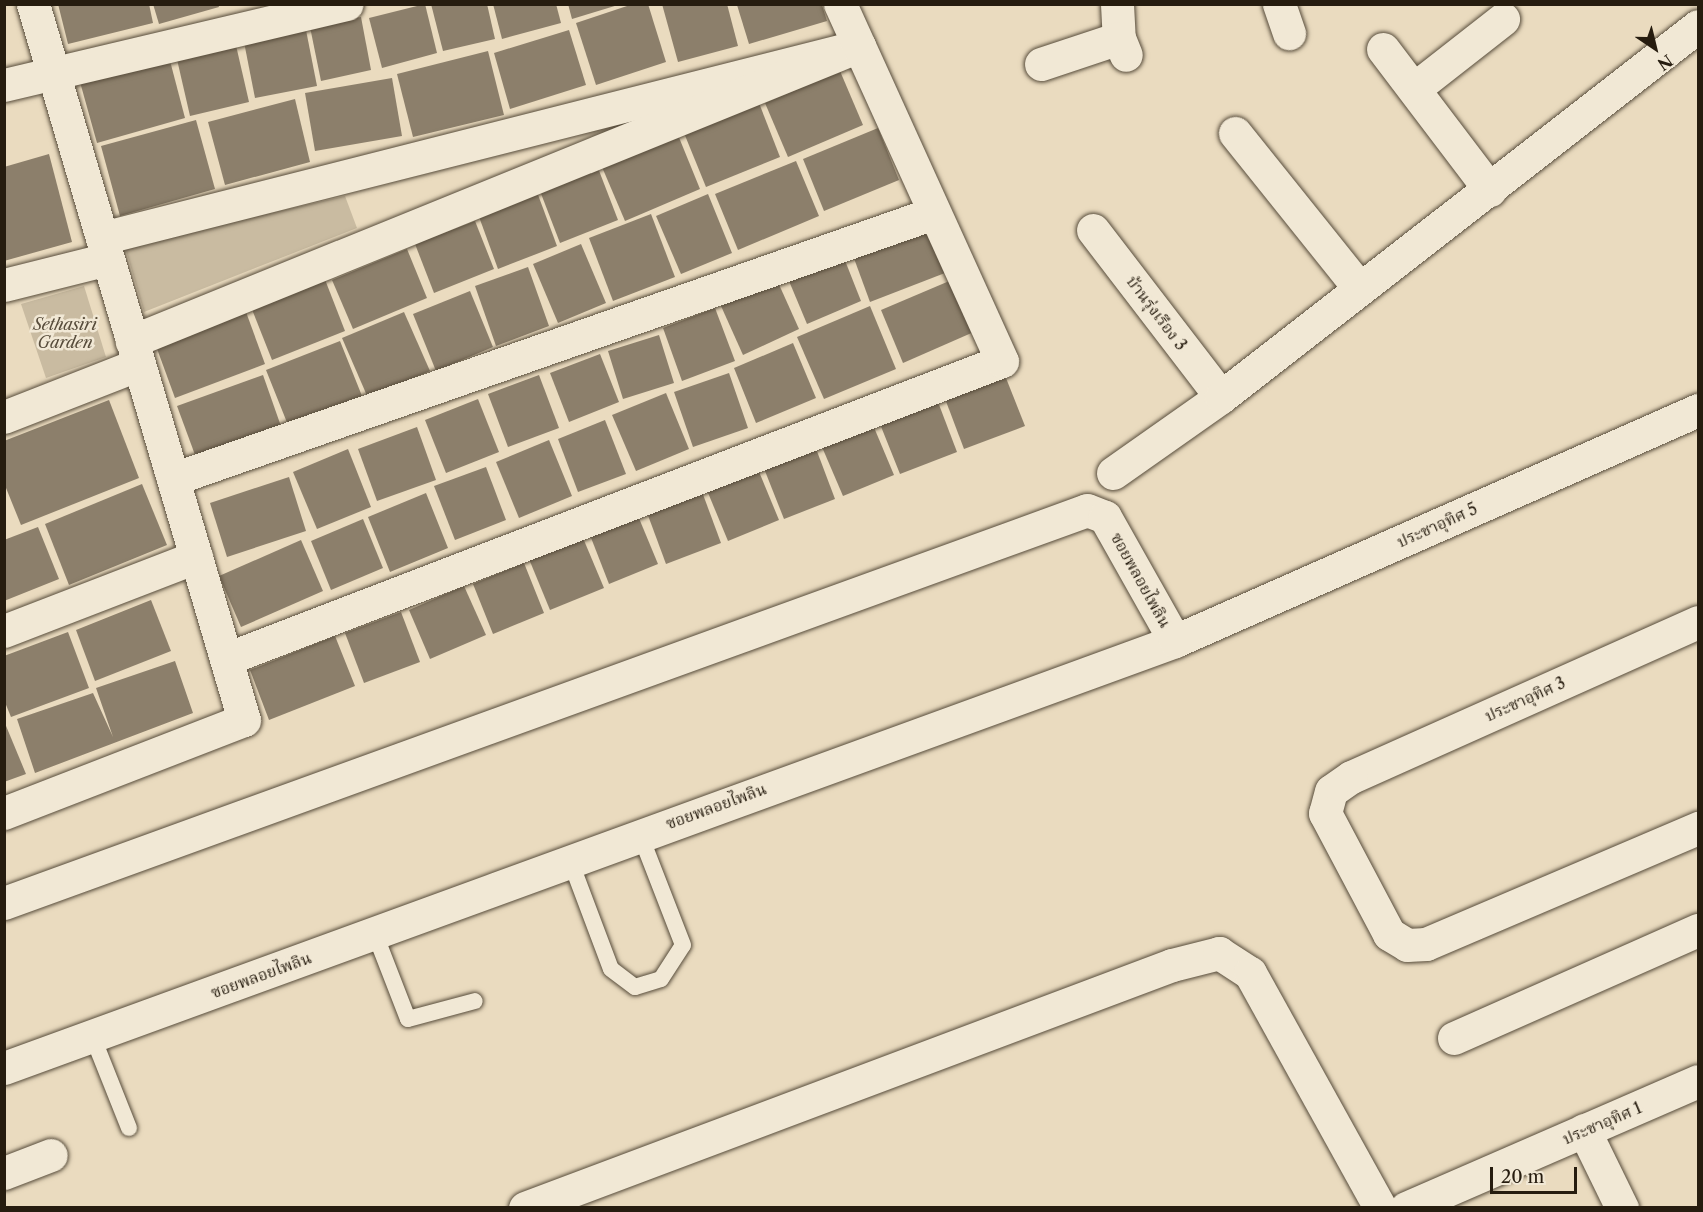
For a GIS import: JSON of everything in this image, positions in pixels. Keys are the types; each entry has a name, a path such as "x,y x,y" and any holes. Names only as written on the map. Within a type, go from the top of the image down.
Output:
{"street":[{"path":"4,813 244,720 33,4"},
{"path":"4,85 347,4"},
{"path":"226,659 1002,362 840,4"},
{"path":"1041,63 1123,46 1117,4"},
{"path":"1415,88 1503,19"},
{"path":"1113,473 1221,397 1359,288 1490,190 1690,20"},
{"path":"4,285 105,248 859,46"},
{"path":"4,417 136,353 859,46"},
{"path":"1383,49 1415,88 1490,190"},
{"path":"1235,133 1359,288"},
{"path":"173,479 934,213"},
{"name":"บ้านรุ่งเรือง 3","path":"1093,230 1221,397"},
{"name":"ประชาอุทิศ 5","path":"1175,641 1698,410"},
{"name":"ซอยพลอยไพลิน","path":"4,903 1087,510 1105,517 1175,641 640,834 375,934 4,1068"},
{"path":"4,631 196,557"},
{"name":"ประชาอุทิศ 3","path":"1698,622 1351,777 1331,791 1325,813 1389,934 1407,945 1426,944 1698,828"},
{"path":"1454,1038 1698,930"},
{"path":"525,1208 1172,965 1219,953 1250,973 1380,1208"},
{"name":"ประชาอุทิศ 1","path":"1406,1208 1698,1081"},
{"path":"1584,1130 1622,1208"},
{"path":"4,1173 51,1155"}],"lane":[{"path":"570,860 611,969 635,987 661,979 683,945 640,834"},
{"path":"375,934 408,1019 475,1001"},
{"path":"92,1035 129,1128"}],"green space":[{"path":"345,196 357,228 144,312 125,247"},
{"name":"Sethasiri Garden","path":"84,286 106,357 46,378 21,304"}],"building":[{"path":"58,4 149,4 153,23 68,44"},
{"path":"153,4 218,4 219,7 159,24"},
{"path":"425,4 437,53 382,68 369,18"},
{"path":"431,4 487,4 495,39 443,51"},
{"path":"493,4 556,4 561,23 502,39"},
{"path":"568,4 618,4 618,5 572,19"},
{"path":"633,4 648,4 666,62 596,85 576,23"},
{"path":"662,4 727,4 738,46 678,62"},
{"path":"737,5 822,5 827,21 749,44"},
{"path":"361,17 371,70 321,81 310,27"},
{"path":"305,25 317,86 255,98 243,37"},
{"path":"569,30 586,85 510,109 494,53"},
{"path":"235,41 249,102 190,116 176,55"},
{"path":"488,51 504,115 413,137 397,74"},
{"path":"169,57 185,118 97,143 80,82"},
{"path":"840,71 863,125 788,157 765,103"},
{"path":"392,78 402,136 315,151 305,93"},
{"path":"295,99 310,162 225,185 208,122"},
{"path":"759,103 780,157 706,187 684,133"},
{"path":"196,120 215,189 120,216 101,146"},
{"path":"878,128 899,180 824,211 803,159"},
{"path":"678,135 700,189 625,221 602,167"},
{"path":"49,154 72,242 4,261 4,167"},
{"path":"796,161 819,216 738,250 715,194"},
{"path":"598,168 618,220 560,243 540,191"},
{"path":"537,192 557,246 498,269 478,214"},
{"path":"708,194 732,253 681,274 656,216"},
{"path":"651,214 675,277 613,301 589,238"},
{"path":"475,221 494,269 434,293 415,244"},
{"path":"927,224 945,273 870,302 852,253"},
{"path":"581,244 606,303 558,323 533,264"},
{"path":"407,249 427,298 353,329 332,280"},
{"path":"844,258 861,301 807,324 789,281"},
{"path":"528,267 549,326 496,346 475,286"},
{"path":"324,277 345,331 272,360 251,307"},
{"path":"954,279 976,331 903,363 881,310"},
{"path":"777,280 799,329 743,355 721,306"},
{"path":"470,291 493,347 436,371 413,314"},
{"path":"870,306 896,369 824,399 797,337"},
{"path":"715,308 735,361 682,381 663,328"},
{"path":"246,312 265,364 175,398 156,346"},
{"path":"404,312 430,371 368,398 342,338"},
{"path":"659,335 674,383 623,399 608,351"},
{"path":"340,341 364,401 290,430 266,370"},
{"path":"793,343 816,398 756,423 734,368"},
{"path":"600,354 619,402 569,422 550,373"},
{"path":"729,373 748,428 693,447 674,392"},
{"path":"1004,373 1025,426 964,449 944,396"},
{"path":"263,375 283,432 198,463 177,406"},
{"path":"539,375 559,428 508,447 488,394"},
{"path":"666,393 689,449 636,471 612,415"},
{"path":"478,399 499,452 446,473 425,420"},
{"path":"109,400 139,478 21,525 4,483 4,441"},
{"path":"938,402 957,452 900,474 880,424"},
{"path":"605,420 626,474 578,492 558,439"},
{"path":"873,425 894,475 843,496 822,447"},
{"path":"417,427 436,480 377,501 358,449"},
{"path":"549,440 572,496 519,518 496,462"},
{"path":"815,446 835,499 784,519 763,466"},
{"path":"348,449 371,507 317,529 293,472"},
{"path":"486,467 506,520 455,540 434,486"},
{"path":"757,467 779,520 728,541 706,488"},
{"path":"289,477 306,531 227,557 210,503"},
{"path":"142,484 167,545 69,585 45,524"},
{"path":"701,489 721,543 666,564 646,510"},
{"path":"426,493 448,548 390,572 368,517"},
{"path":"636,511 658,564 609,584 588,530"},
{"path":"363,519 383,568 331,590 311,541"},
{"path":"38,527 59,579 4,601 4,540"},
{"path":"583,538 604,588 550,610 529,559"},
{"path":"301,540 323,591 241,627 219,576"},
{"path":"524,563 544,613 493,634 473,584"},
{"path":"464,586 486,635 430,659 409,610"},
{"path":"151,600 171,651 95,681 76,630"},
{"path":"401,612 420,662 364,683 345,633"},
{"path":"68,632 89,688 11,717 4,700 4,656"},
{"path":"335,636 355,686 269,720 250,670"},
{"path":"175,661 193,713 35,773 17,719 93,693 113,737 96,688"},
{"path":"4,721 26,774 4,782"}]}
